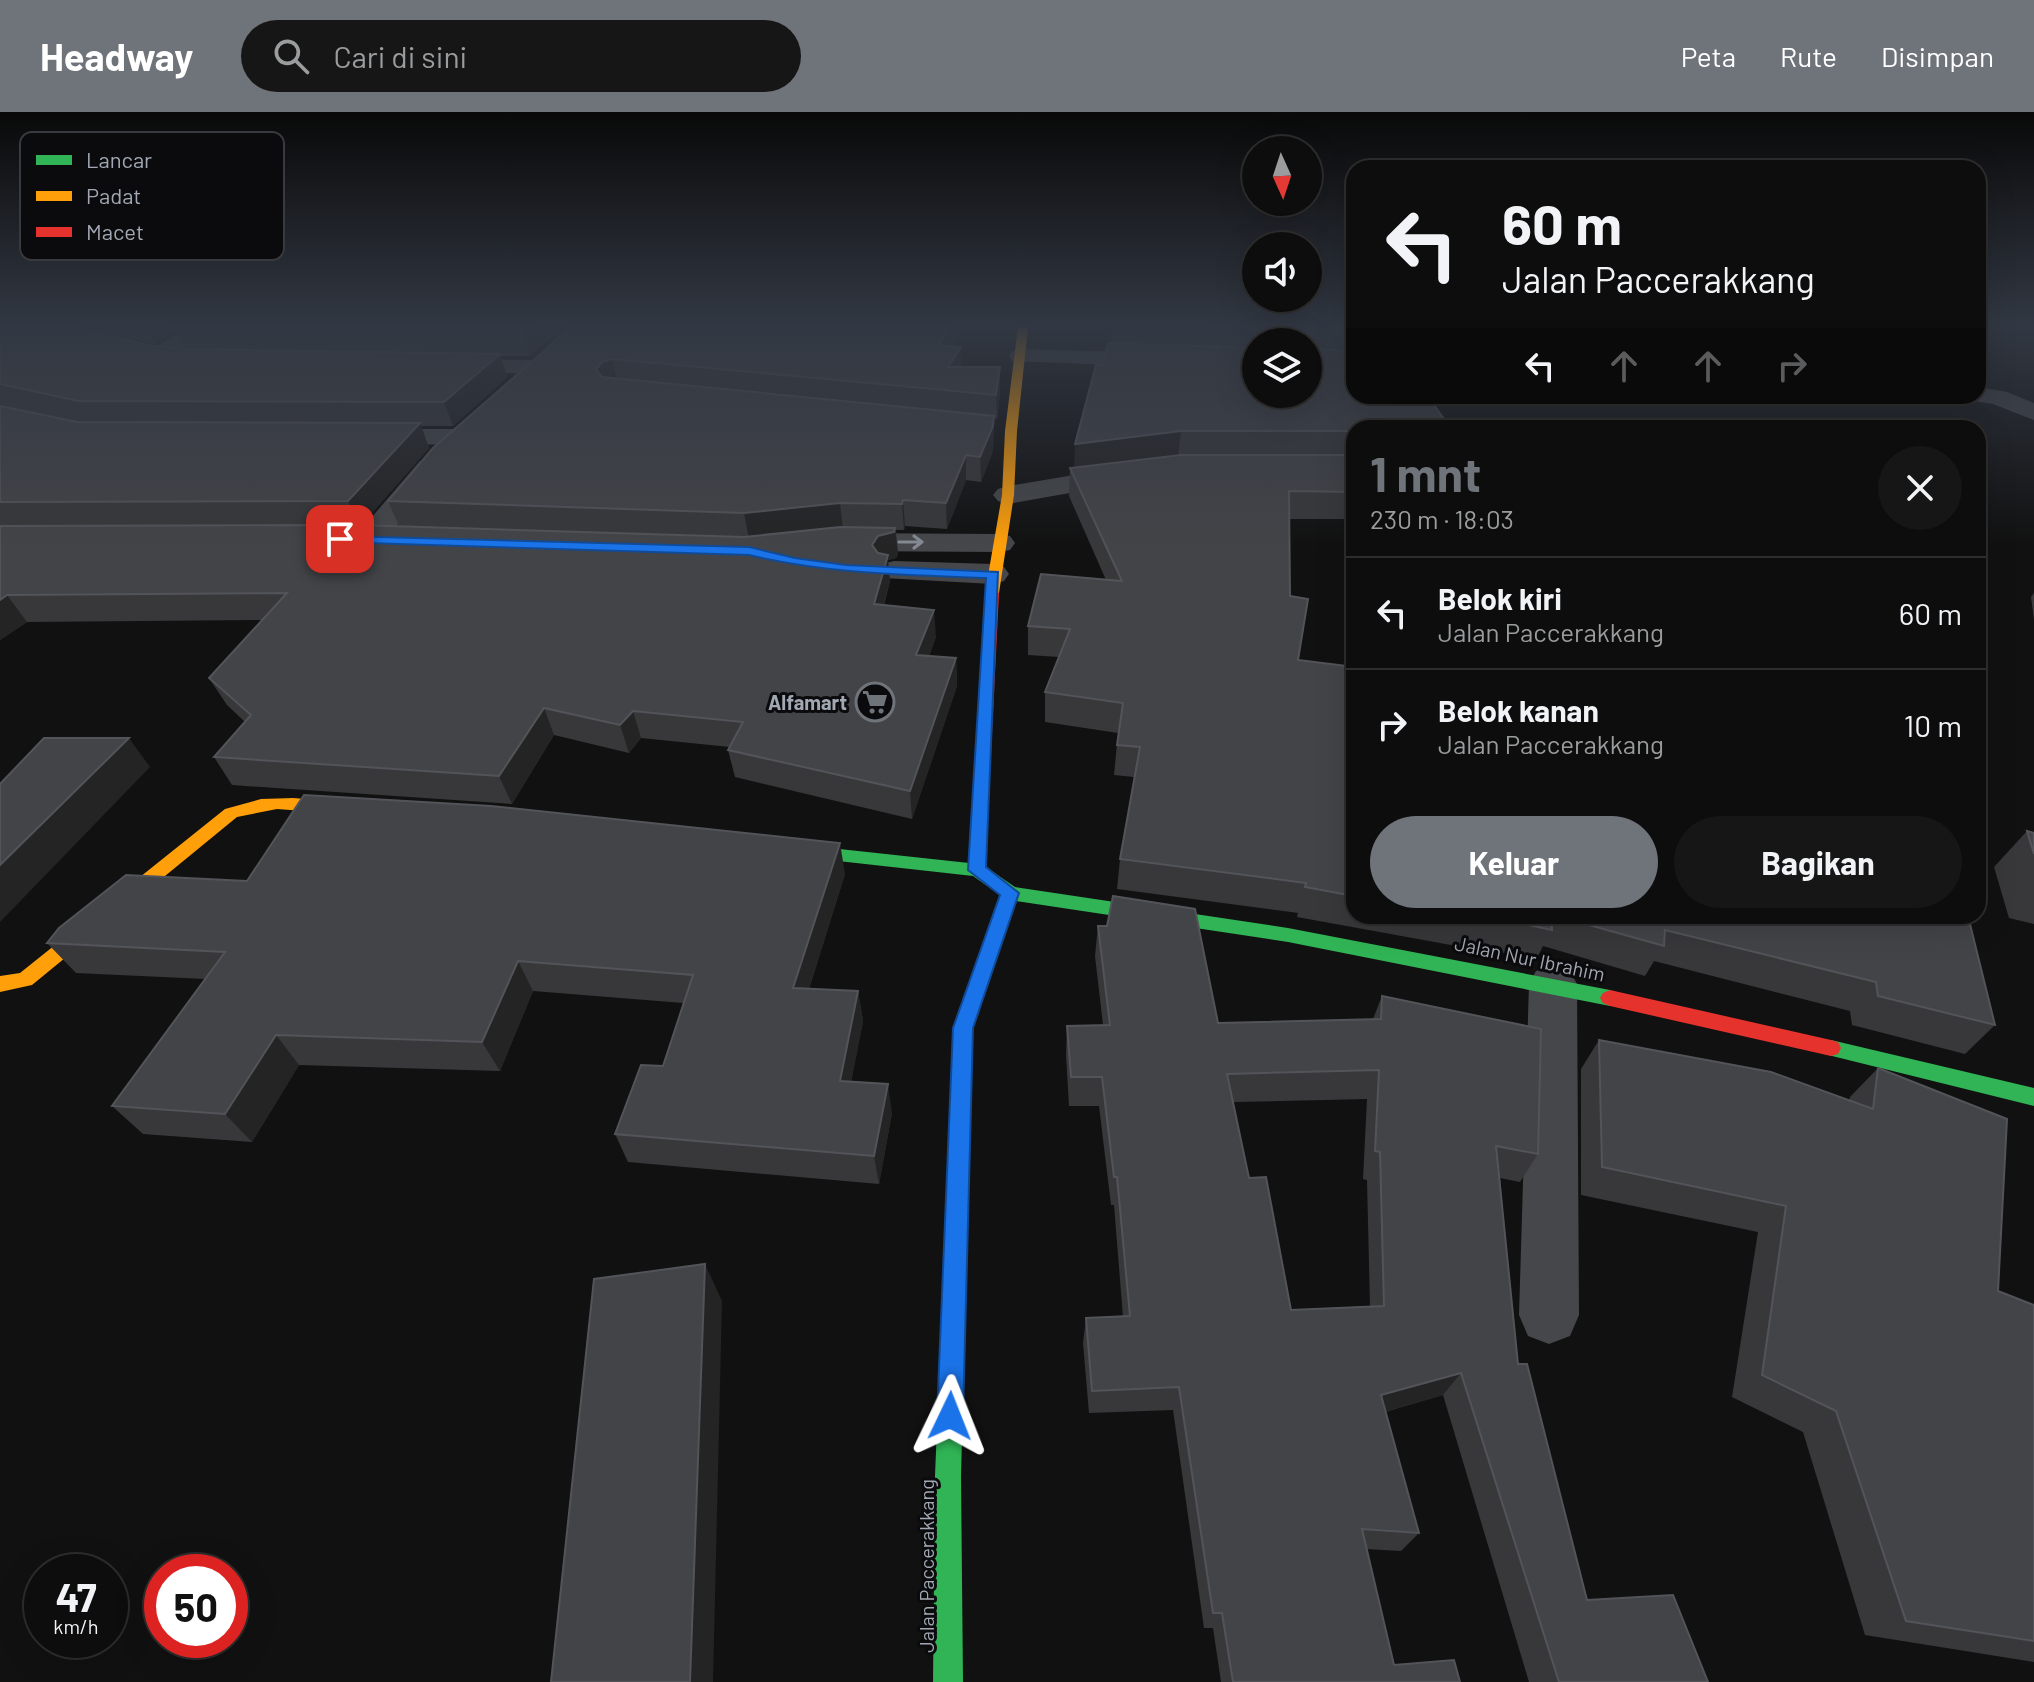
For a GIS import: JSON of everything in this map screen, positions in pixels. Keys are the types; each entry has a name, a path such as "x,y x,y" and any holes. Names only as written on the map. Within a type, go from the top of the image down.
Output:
{"main road":[{"path":"977,870 993,574 1008,495 998,430 1007,400"},
{"path":"0,984 25,980 211,829 244,807 270,804 381,811"},
{"path":"760,847 977,870 1010,893"},
{"name":"Jalan Nur Ibrahim","path":"1010,893 1120,907 1321,940 1553,984 2034,1097"},
{"name":"Jalan Paccerakkang","path":"948,1682 948,1476 963,1028 1010,893"}],"street":[{"path":"2006,400 2034,412"},
{"path":"370,539 431,465 483,417"},
{"path":"335,437 460,437"},
{"path":"1008,495 1154,472"},
{"path":"338,539 413,540"},
{"path":"993,574 818,555 999,543"},
{"path":"1549,1315 1553,984"}],"building":[{"path":"75,400 446,400 444,402"},
{"path":"488,400 836,400 994,416 980,457 966,455 946,503 903,500 902,504 840,503 744,513 388,501 433,448"},
{"path":"1087,400 1242,400 1242,408 1322,408 1322,400 1346,400 1346,404 1434,404 1444,420 1346,420 1346,431 1181,431 1075,444"},
{"path":"0,406 77,422 420,423 348,501 0,502"},
{"path":"1181,455 1346,455 1346,492 1289,491 1290,596 1308,599 1298,660 1346,666 1346,895 1305,887 1306,883 1120,859 1140,747 1117,745 1123,703 1045,692 1070,629 1028,626 1041,574 1122,581 1070,468"},
{"path":"358,525 744,537 840,527 895,528 894,532 878,536 872,545 878,553 888,555 874,604 934,610 916,655 956,658 910,791 728,750 743,722 633,711 620,725 544,708 499,776 214,757 251,715 209,678 287,593 7,595 0,600 0,526"},
{"path":"44,738 129,738 0,865 0,784"},
{"path":"304,795 491,806 840,843 793,988 858,991 840,1081 888,1084 874,1156 615,1134 641,1065 663,1066 693,975 518,961 482,1042 276,1035 225,1114 112,1106 225,952 47,943 59,928 126,875 247,881"},
{"path":"2027,831 2034,833 2034,854"},
{"path":"1113,896 1195,909 1218,1023 1381,1019 1382,996 1541,1029 1538,1154 1496,1146 1518,1364 1527,1364 1587,1600 1673,1595 1708,1682 1559,1682 1461,1373 1381,1395 1419,1533 1362,1529 1394,1665 1454,1660 1460,1682 1233,1682 1222,1613 1213,1613 1179,1387 1092,1391 1086,1318 1130,1316 1117,1177 1114,1177 1102,1077 1071,1077 1067,1026 1110,1025 1098,926 1107,926","holes":["1379,1070 1375,1151 1380,1152 1384,1306 1291,1310 1266,1177 1249,1178 1227,1074"]},
{"path":"1524,924 1552,924 1552,930"},
{"path":"1586,924 1970,924 1995,1025 1878,996 1876,982 1665,930 1664,946"},
{"path":"1599,1040 1771,1072 1873,1109 1878,1068 2007,1119 1998,1291 2034,1305 2034,1641 1906,1621 1836,1411 1762,1375 1786,1206 1602,1167"},
{"path":"705,1264 690,1682 551,1682 594,1279"}],"traffic: fast":[{"path":"948,1682 948,1476 963,1028 1010,893 977,870 982,774"},
{"path":"784,849 977,870"},
{"path":"1010,893 1288,935 1610,998"},
{"path":"1831,1048 2034,1097"}],"traffic: slow":[{"path":"992,593 1008,495 1015,400"},
{"path":"0,984 25,980 231,813 277,804 357,809"}],"traffic: jam":[{"path":"982,774 992,593"},
{"path":"1610,998 1831,1048"}],"place":[{"name":"Alfamart","path":"875,702"}],"route":[{"path":"340,539 749,551 795,562 846,569 993,574 977,870 1010,893 963,1028 950,1416"}]}
